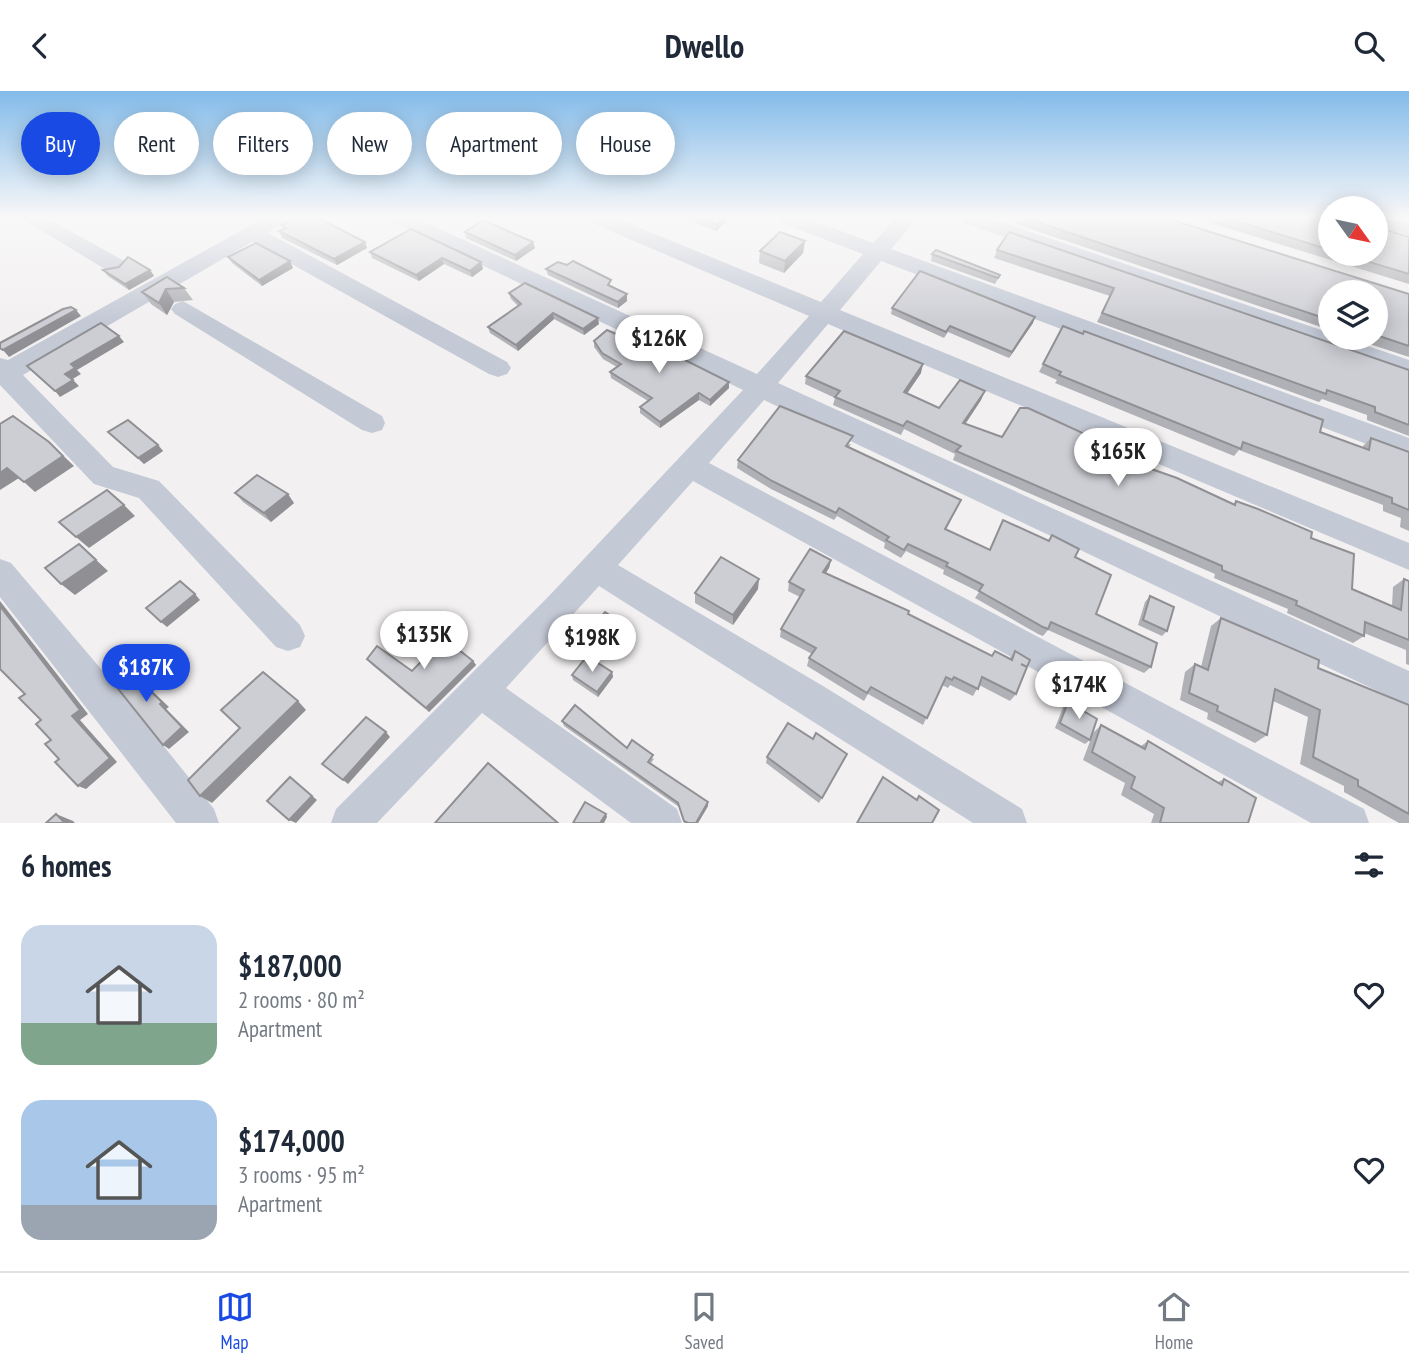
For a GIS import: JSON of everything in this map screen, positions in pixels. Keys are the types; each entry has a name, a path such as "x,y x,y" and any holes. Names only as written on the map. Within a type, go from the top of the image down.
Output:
{"street":[{"path":"93,253 116,266"},
{"path":"217,253 2,372 104,476 149,489 288,636"},
{"path":"290,253 498,368"},
{"path":"474,253 1409,689"},
{"path":"680,253 1409,557"},
{"path":"350,823 481,691 761,387 876,253"},
{"path":"876,253 1409,449"},
{"path":"1071,253 1409,369"},
{"path":"183,309 373,423"},
{"path":"689,465 1350,823"},
{"path":"595,567 811,698 1008,823"},
{"path":"0,573 106,701 200,823"},
{"path":"481,691 663,823"}],"building":[{"path":"236,253 275,253 290,261 259,280 228,257"},
{"path":"323,253 345,253 334,259"},
{"path":"372,253 462,253 481,262 470,271 442,258 416,275"},
{"path":"765,253 793,253 785,261"},
{"path":"944,253 1000,275 998,278 932,254"},
{"path":"1007,253 1070,253 1318,339 1318,350 1351,350 1409,370 1409,425 1375,412 1375,407 1327,390 1326,394 1102,313 1114,288"},
{"path":"1130,253 1278,253 1364,280 1318,280 1318,316"},
{"path":"1388,253 1409,253 1409,274 1383,266 1388,266"},
{"path":"128,257 150,270 125,284 103,270 119,267"},
{"path":"573,261 611,280 608,285 627,294 618,302 546,269 558,262 567,265"},
{"path":"920,271 1035,317 1012,352 950,326 946,332 892,308"},
{"path":"167,277 184,288 166,289 159,303 142,292"},
{"path":"525,283 598,318 583,329 553,313 516,345 488,327 521,304 509,293"},
{"path":"1388,287 1409,294 1409,346 1388,339"},
{"path":"71,307 76,310 3,350 0,348 0,343"},
{"path":"101,323 119,336 71,364 75,368 65,374 73,380 55,391 27,366"},
{"path":"1063,326 1083,334 1084,331 1323,420 1320,432 1369,450 1371,438 1409,452 1409,510 1392,503 1392,498 1243,442 1241,449 1059,375 1061,372 1043,364"},
{"path":"607,330 657,352 661,348 729,382 710,400 699,393 660,422 640,407 652,398 610,372 621,364 602,353 594,341"},
{"path":"844,331 923,364 904,392 939,408 960,380 985,391 963,423 1002,437 1020,408 1028,408 1120,450 1117,457 1177,478 1235,505 1236,501 1258,509 1312,532 1311,538 1354,554 1352,589 1401,610 1404,579 1409,581 1409,640 1365,622 1364,636 1296,605 1297,601 1222,570 1222,566 956,451 961,446 907,421 903,426 835,397 840,391 806,376"},
{"path":"780,406 853,436 846,446 961,500 945,529 990,550 1003,520 1049,541 1052,535 1079,549 1075,557 1111,575 1096,614 1157,643 1151,667 1051,622 1048,629 1043,627 979,591 983,585 946,566 948,563 908,544 904,550 886,540 889,537 839,508 836,513 772,481 738,460"},
{"path":"13,416 49,442 63,456 24,482 7,468 0,473 0,424"},
{"path":"128,420 158,445 138,458 108,432"},
{"path":"257,475 288,494 264,513 235,493"},
{"path":"107,490 124,505 76,537 59,522"},
{"path":"79,544 96,560 61,584 45,568"},
{"path":"810,549 831,560 823,572 909,611 908,614 992,656 995,651 1012,660 1015,651 1030,660 1016,694 982,677 978,689 954,677 952,680 946,677 927,718 871,687 867,693 809,658 816,648 781,629 804,590 789,582"},
{"path":"721,557 759,579 733,615 695,593"},
{"path":"180,581 195,594 161,622 146,608"},
{"path":"1150,596 1174,607 1167,631 1143,620"},
{"path":"0,606 80,710 72,716 110,758 78,786 55,762 59,759 45,744 51,740 36,724 41,720 19,698 25,694 0,669"},
{"path":"605,612 622,624 608,641 591,629"},
{"path":"1221,618 1319,660 1318,668 1409,705 1409,814 1358,786 1358,780 1313,757 1320,710 1275,689 1267,735 1217,711 1218,706 1189,693 1195,664 1208,670"},
{"path":"444,638 473,661 426,708 367,659 377,646 412,671"},
{"path":"587,656 612,672 597,692 572,675"},
{"path":"119,666 125,667 162,702 160,704 182,727 163,745 108,676"},
{"path":"263,672 298,701 200,796 188,780 240,728 221,710"},
{"path":"1068,702 1097,719 1090,740 1060,723"},
{"path":"575,705 627,748 632,740 653,755 648,762 708,802 696,823 684,821 678,803 562,721"},
{"path":"366,717 386,732 343,780 322,764"},
{"path":"788,723 813,739 816,733 847,754 822,798 767,757"},
{"path":"1101,725 1145,749 1148,741 1222,785 1224,779 1256,798 1248,823 1160,823 1164,808 1131,788 1135,777 1092,752"},
{"path":"488,763 558,823 435,823"},
{"path":"290,777 312,796 289,820 267,801"},
{"path":"883,777 917,800 919,796 939,810 932,823 857,823"},
{"path":"585,802 606,814 600,823 573,823"},
{"path":"56,814 65,823 46,823"}]}
